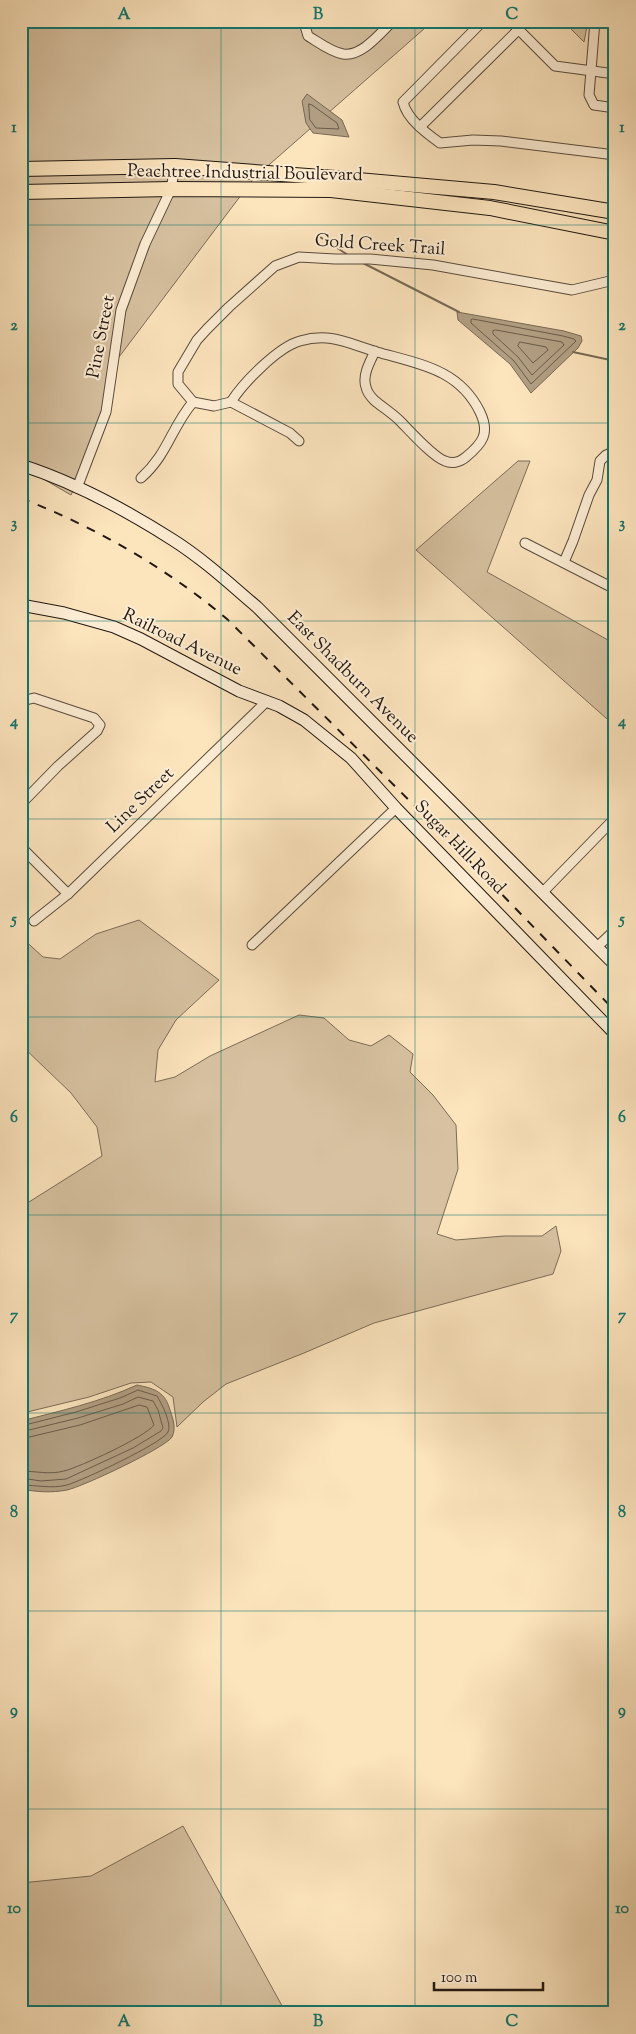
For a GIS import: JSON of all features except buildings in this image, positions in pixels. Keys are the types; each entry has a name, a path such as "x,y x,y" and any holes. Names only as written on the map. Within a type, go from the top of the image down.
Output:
{"main road":[{"name":"Peachtree Industrial Boulevard","path":"21,169 175,166 494,192 615,212"},
{"name":"Peachtree Industrial Boulevard","path":"21,192 171,189 331,190 490,208 615,233"}],"street":[{"path":"308,21 305,26 308,36 341,54 352,54 365,47 393,21"},
{"path":"483,21 403,102 405,112 440,143 473,140 502,141 615,155"},
{"path":"510,21 555,66 615,74"},
{"path":"596,21 589,95 594,105 615,108"},
{"path":"420,127 518,30"},
{"name":"Pine Street","path":"77,488 106,412 121,310 145,244 171,189 175,166"},
{"name":"Gold Creek Trail","path":"193,402 178,384 178,372 198,340 229,307 275,266 299,257 370,259 433,265 572,290 614,281 614,262 611,258 615,239"},
{"path":"231,402 239,389 285,347 301,341 322,337 342,339 375,352 415,362 433,369 458,383 466,390 477,406 485,426 483,439 465,458 454,463 442,461 373,399 366,387 365,380 375,352"},
{"path":"140,478 158,460 169,443 180,419 193,402 214,406 231,402 290,433 299,440"},
{"path":"564,562 589,495 597,480 600,462 606,455 615,451"},
{"name":"East Shadburn Avenue","path":"21,465 77,488 120,509 174,540 257,607 615,965"},
{"path":"525,543 615,589"},
{"name":"Railroad Avenue","path":"21,605 64,612 114,627 167,652 239,691 267,701"},
{"path":"21,706 26,700 34,698 94,718 100,725 97,731 58,766 21,804"},
{"name":"Sugar Hill Road","path":"267,701 304,720 339,747 615,1034"},
{"name":"Line Street","path":"34,921 68,894 267,701"},
{"path":"252,945 396,808"},
{"path":"542,894 615,818"},
{"path":"21,847 68,894"},
{"path":"597,947 615,930"}],"shaded area":[{"path":"21,21 433,21 254,178 116,361 100,434 71,495 21,466"},
{"path":"563,21 588,21 584,42"},
{"path":"518,461 530,461 487,572 615,644 615,726 416,550"},
{"path":"139,920 219,980 176,1020 158,1050 155,1082 175,1077 210,1056 299,1015 324,1018 349,1040 371,1046 389,1035 413,1054 410,1072 433,1095 456,1125 458,1169 437,1234 456,1240 504,1236 542,1236 556,1226 561,1251 553,1274 374,1323 226,1384 203,1402 177,1427 173,1397 151,1382 131,1383 89,1397 23,1413 21,1410 21,1207 102,1156 97,1127 71,1093 21,1045 21,937 43,957 60,959 96,934"},
{"path":"183,1826 286,2013 21,2013 21,1883 91,1876"}],"water":[{"path":"307,94 342,120 349,137 313,133 306,123 302,101"},
{"path":"457,312 564,331 581,336 582,341 578,348 531,393 510,364 458,320"},
{"path":"137,1385 157,1391 164,1397 173,1418 174,1430 172,1437 155,1450 76,1487 50,1492 21,1489 21,1421 94,1401"}],"waterway":[{"path":"320,237 348,255"},
{"path":"363,263 459,312"},
{"path":"573,352 615,361"}],"railway":[{"path":"21,498 77,522 129,550 179,582 227,619 454,845 615,1011"}]}
